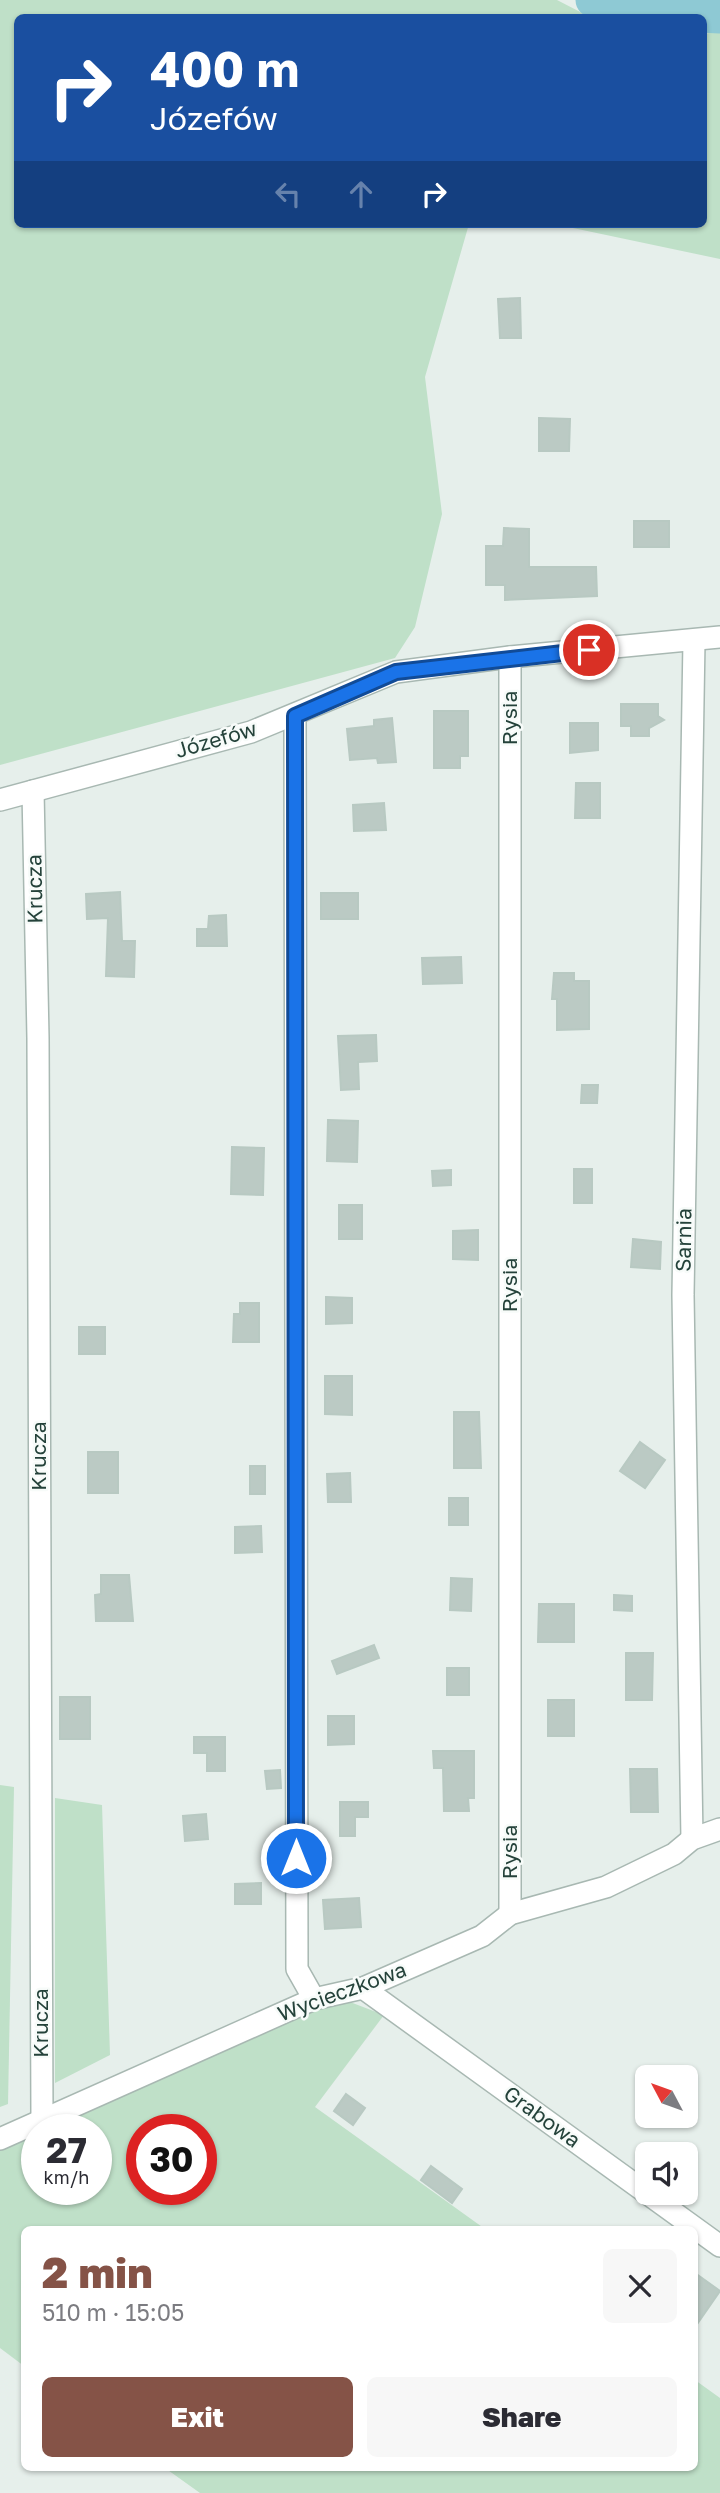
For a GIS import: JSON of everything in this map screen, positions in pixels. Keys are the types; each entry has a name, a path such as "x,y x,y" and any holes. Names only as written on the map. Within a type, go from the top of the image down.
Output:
{"street":[{"name":"Józefów","path":"0,800 251,732 396,672 510,657 720,637"},
{"name":"Sarnia","path":"692,1839 683,1295 694,641"},
{"name":"Rysia","path":"510,657 510,1914"},
{"path":"295,716 297,1969 314,1999"},
{"name":"Krucza","path":"33,791 38,1038 42,2114"},
{"name":"Wycieczkowa","path":"58,2114 314,1999 363,1988 482,1936 510,1914 606,1886 674,1854 692,1839 720,1829"},
{"name":"Grabowa","path":"363,1988 692,2226"},
{"name":"Wycieczkowa","path":"0,2139 21,2130"},
{"name":"Grabowa","path":"698,2230 720,2246"}],"green space":[{"path":"0,0 557,0 584,14 14,14 14,228 468,228 425,377 442,514 415,627 395,658 0,765"},
{"path":"720,31 720,259 573,228 707,228 707,33"},
{"path":"0,1785 14,1787 8,2104 0,2107"},
{"path":"55,1798 102,1805 110,2055 55,2083"},
{"path":"333,2002 350,2002 384,2015 315,2107 481,2226 21,2226 21,2364 0,2348 0,2145 21,2136 21,2205 112,2205 112,2114 72,2114"},
{"path":"698,2382 720,2398 720,2493 200,2493 169,2471 698,2471"}],"building":[{"path":"520,298 521,338 500,338 498,299"},
{"path":"539,418 570,419 569,451 539,451"},
{"path":"634,521 669,521 669,547 634,547"},
{"path":"504,528 529,529 529,567 596,567 597,596 505,600 505,585 486,585 486,546 503,546"},
{"path":"621,704 658,704 658,716 664,720 649,728 649,736 631,736 631,726 621,726"},
{"path":"434,711 468,711 468,756 460,756 460,768 434,768"},
{"path":"392,718 396,762 378,763 377,758 350,760 347,729 374,726 374,720"},
{"path":"570,723 598,723 598,750 570,753"},
{"path":"576,783 600,783 600,818 575,818"},
{"path":"384,803 386,830 354,831 353,805"},
{"path":"120,892 122,941 135,941 134,977 106,976 108,918 87,919 86,894"},
{"path":"321,893 358,893 358,919 321,919"},
{"path":"226,915 227,946 197,946 197,929 208,929 209,916"},
{"path":"461,957 462,983 423,984 422,958"},
{"path":"554,973 574,973 574,981 589,981 589,1029 557,1030 557,999 552,999"},
{"path":"376,1035 377,1061 358,1062 359,1089 341,1090 338,1036"},
{"path":"582,1085 598,1085 597,1103 581,1103"},
{"path":"328,1120 358,1121 357,1162 327,1161"},
{"path":"232,1147 264,1148 263,1195 231,1194"},
{"path":"574,1169 592,1169 592,1203 574,1203"},
{"path":"451,1170 451,1185 433,1186 432,1171"},
{"path":"339,1205 362,1205 362,1239 339,1239"},
{"path":"478,1230 478,1260 453,1259 453,1231"},
{"path":"633,1239 661,1242 660,1269 631,1267"},
{"path":"326,1297 352,1298 352,1323 326,1324"},
{"path":"240,1303 259,1303 259,1342 233,1342 234,1314 240,1314"},
{"path":"79,1327 105,1327 105,1354 79,1354"},
{"path":"325,1376 352,1376 352,1415 325,1414"},
{"path":"454,1412 479,1412 481,1468 454,1468"},
{"path":"640,1442 665,1460 645,1488 620,1471"},
{"path":"88,1452 118,1452 118,1493 88,1493"},
{"path":"250,1466 265,1466 265,1494 250,1494"},
{"path":"350,1473 351,1502 328,1502 327,1474"},
{"path":"449,1498 468,1498 468,1525 449,1525"},
{"path":"261,1526 262,1552 235,1553 235,1527"},
{"path":"101,1575 129,1575 133,1621 96,1621 95,1595 101,1594"},
{"path":"451,1578 472,1579 471,1611 450,1610"},
{"path":"614,1595 632,1596 632,1611 614,1610"},
{"path":"539,1604 574,1604 574,1642 538,1642"},
{"path":"374,1645 379,1658 337,1674 332,1661"},
{"path":"626,1653 653,1653 652,1700 626,1700"},
{"path":"447,1668 469,1668 469,1695 447,1695"},
{"path":"60,1697 90,1697 90,1739 60,1739"},
{"path":"548,1700 574,1700 574,1736 548,1736"},
{"path":"328,1716 354,1716 354,1744 328,1745"},
{"path":"194,1737 225,1737 225,1771 207,1771 207,1753 194,1753"},
{"path":"433,1751 474,1751 474,1798 468,1798 469,1811 444,1811 443,1768 434,1768"},
{"path":"630,1769 657,1769 658,1812 631,1812"},
{"path":"280,1770 281,1788 267,1789 265,1771"},
{"path":"340,1802 368,1802 368,1817 355,1817 355,1836 340,1836"},
{"path":"206,1814 208,1839 185,1841 183,1816"},
{"path":"261,1883 261,1904 235,1904 235,1884"},
{"path":"359,1898 361,1927 325,1929 323,1900"},
{"path":"346,2094 365,2108 353,2125 334,2111"},
{"path":"431,2166 462,2189 452,2203 421,2180"},
{"path":"698,2275 720,2291 698,2323"}],"waterway":[{"path":"593,0 621,11 680,14"},
{"path":"707,15 720,16"}],"route":[{"path":"296,1858 295,716 396,672 589,650"}]}
